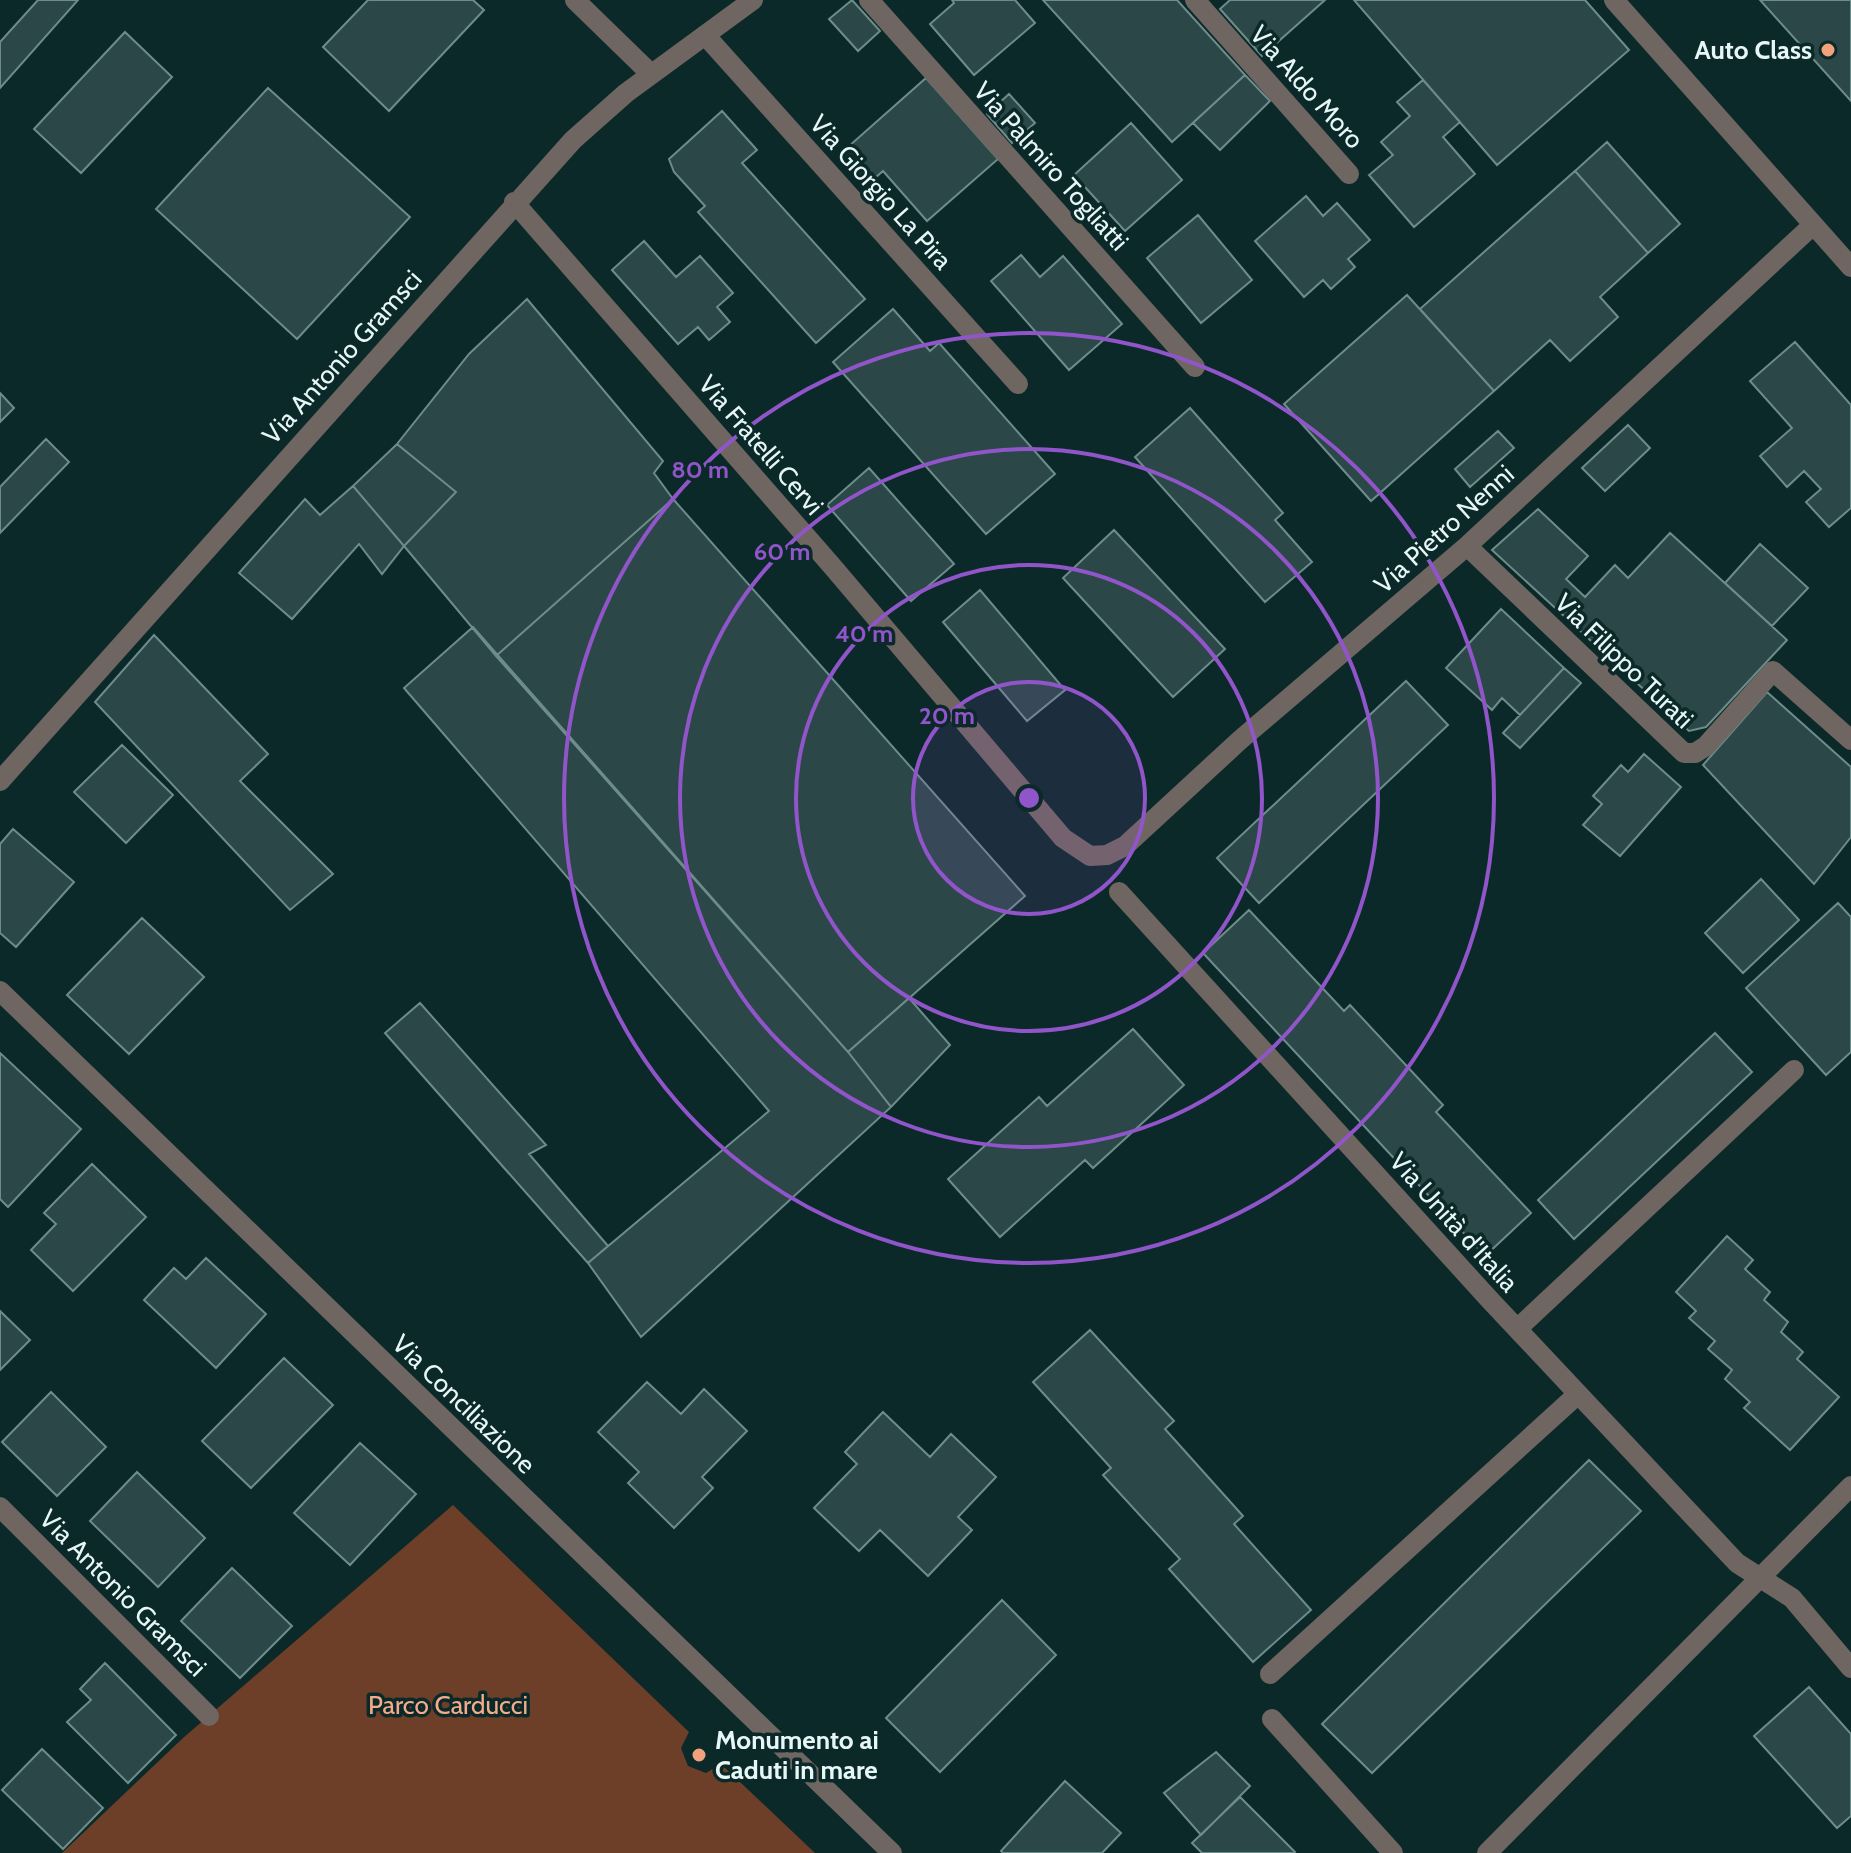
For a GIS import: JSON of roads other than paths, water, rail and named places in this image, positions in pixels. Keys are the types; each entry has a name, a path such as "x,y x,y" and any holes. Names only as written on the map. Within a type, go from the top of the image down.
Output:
{"street":[{"path":"575,0 651,74"},
{"name":"Via Antonio Gramsci","path":"0,781 514,202 591,122 753,0"},
{"name":"Via Palmiro Togliatti","path":"869,0 1195,367"},
{"name":"Via Aldo Moro","path":"1195,0 1349,174"},
{"path":"1614,0 1851,267"},
{"name":"Via Giorgio La Pira","path":"705,35 1018,384"},
{"name":"Via Fratelli Cervi","path":"514,202 832,566 1069,845 1081,853 1099,857"},
{"name":"Via Pietro Nenni","path":"1099,857 1125,846 1240,740 1467,546 1813,225"},
{"name":"Via Filippo Turati","path":"1467,546 1684,753 1695,753 1706,746 1773,671 1851,740"},
{"name":"Via Unità d'Italia","path":"1119,892 1517,1329 1737,1563 1792,1598 1851,1668"},
{"name":"Via Conciliazione","path":"0,991 892,1853"},
{"path":"1517,1329 1794,1070"},
{"path":"1270,1674 1578,1394"},
{"path":"1487,1853 1851,1486"},
{"name":"Via Antonio Gramsci","path":"0,1507 209,1716"},
{"path":"1272,1719 1393,1853"}],"place":[{"name":"Auto Class","path":"1828,50"},
{"name":"Monumento ai Caduti in mare","path":"699,1755"}],"park label":[{"name":"Parco Carducci","path":"448,1705"}]}
